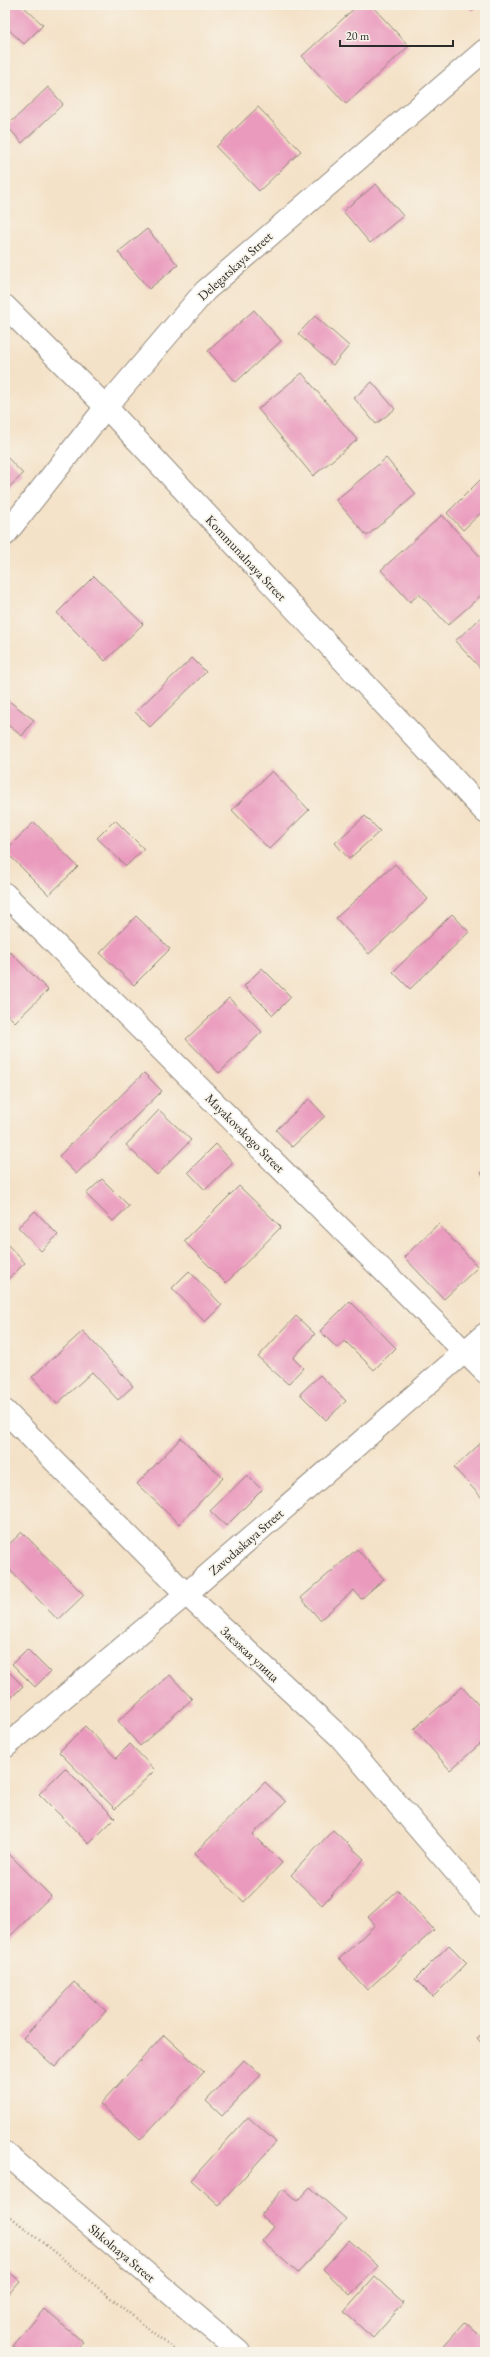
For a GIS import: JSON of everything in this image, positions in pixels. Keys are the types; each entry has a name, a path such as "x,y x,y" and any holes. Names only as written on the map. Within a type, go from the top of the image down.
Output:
{"street":[{"name":"Delegatskaya Street","path":"5,535 106,407 205,291 485,50"},
{"name":"Kommunalnaya Street","path":"5,306 106,407 485,812"},
{"name":"Mayakovskogo Street","path":"5,894 485,1372"},
{"name":"Zavodaskaya Street","path":"5,1747 186,1594 485,1334"},
{"name":"Заезжая улица","path":"5,1411 186,1594 340,1737 485,1906"},
{"name":"Shkolnaya Street","path":"5,2154 239,2352"}],"path":[{"path":"5,2212 177,2352"}],"building":[{"path":"5,5 22,5 43,25 24,44 5,26"},
{"path":"358,5 371,5 409,46 346,104 302,56"},
{"path":"467,5 479,5 472,11"},
{"path":"48,87 63,104 22,143 7,126"},
{"path":"258,107 301,151 259,191 216,147"},
{"path":"376,184 403,216 370,243 343,211"},
{"path":"147,229 178,265 149,289 118,252"},
{"path":"254,310 281,341 236,382 208,351"},
{"path":"315,316 349,346 333,365 298,334"},
{"path":"302,373 357,440 313,476 258,409"},
{"path":"372,382 395,409 376,424 354,398"},
{"path":"5,455 23,474 5,491"},
{"path":"386,458 416,494 367,536 336,500"},
{"path":"484,476 485,509 463,530 447,513"},
{"path":"442,515 485,562 485,592 448,625 419,594 410,602 381,570"},
{"path":"94,576 143,624 105,661 57,613"},
{"path":"485,614 485,673 455,641"},
{"path":"192,658 206,672 150,727 135,712"},
{"path":"5,698 34,720 22,736 5,723"},
{"path":"272,771 309,810 269,849 232,810"},
{"path":"365,816 380,831 349,859 335,843"},
{"path":"115,820 144,849 126,866 97,838"},
{"path":"34,822 78,867 49,895 5,851"},
{"path":"395,864 428,899 369,954 336,918"},
{"path":"452,914 469,932 410,989 393,972"},
{"path":"136,916 170,949 134,985 100,953"},
{"path":"10,952 48,990 15,1022 5,1012 5,957"},
{"path":"262,968 291,997 273,1015 244,986"},
{"path":"229,998 262,1032 219,1073 186,1039"},
{"path":"144,1073 162,1091 76,1174 59,1156"},
{"path":"309,1099 325,1116 292,1147 276,1130"},
{"path":"159,1110 191,1140 157,1175 126,1145"},
{"path":"216,1144 233,1163 205,1190 188,1172"},
{"path":"485,1169 485,1178 481,1173"},
{"path":"102,1179 129,1206 113,1221 86,1194"},
{"path":"239,1186 281,1227 226,1283 184,1241"},
{"path":"35,1211 58,1235 41,1251 18,1227"},
{"path":"438,1224 478,1267 444,1299 404,1257"},
{"path":"5,1242 25,1263 5,1282"},
{"path":"189,1271 222,1305 205,1322 172,1288"},
{"path":"350,1301 396,1348 374,1370 345,1341 337,1348 320,1331"},
{"path":"296,1316 315,1334 293,1358 303,1368 288,1384 258,1357"},
{"path":"83,1331 133,1386 118,1400 92,1372 57,1404 32,1377"},
{"path":"320,1375 346,1401 326,1420 300,1394"},
{"path":"181,1438 223,1478 179,1524 137,1484"},
{"path":"483,1441 485,1443 485,1501 454,1468"},
{"path":"247,1475 262,1490 226,1526 210,1511"},
{"path":"22,1532 84,1595 58,1620 5,1565 5,1548"},
{"path":"357,1549 384,1579 361,1599 354,1590 320,1620 301,1598"},
{"path":"27,1649 50,1672 35,1687 12,1664"},
{"path":"5,1668 23,1686 5,1704"},
{"path":"170,1675 192,1699 140,1746 118,1721"},
{"path":"462,1687 485,1712 485,1740 450,1770 414,1729"},
{"path":"85,1726 116,1758 130,1744 155,1770 115,1809 59,1752"},
{"path":"65,1768 115,1818 89,1844 39,1794"},
{"path":"265,1782 286,1802 253,1834 282,1863 244,1902 194,1854"},
{"path":"333,1830 364,1859 322,1905 291,1875"},
{"path":"5,1850 51,1896 5,1941"},
{"path":"398,1890 434,1930 367,1990 339,1959 375,1925 368,1917"},
{"path":"449,1945 467,1963 433,1997 415,1979"},
{"path":"74,1982 106,2011 55,2067 23,2038"},
{"path":"485,2032 485,2047 477,2038"},
{"path":"164,2035 204,2072 140,2140 100,2104"},
{"path":"244,2060 261,2075 222,2116 206,2101"},
{"path":"248,2117 276,2142 219,2205 191,2180"},
{"path":"310,2187 346,2219 298,2273 262,2241 274,2227 260,2215 283,2189 297,2201"},
{"path":"349,2240 378,2266 350,2295 323,2269"},
{"path":"5,2269 20,2281 5,2298"},
{"path":"375,2277 404,2303 373,2338 344,2312"},
{"path":"44,2309 83,2342 75,2352 20,2352 13,2346"},
{"path":"465,2322 485,2340 485,2352 438,2352"}]}
